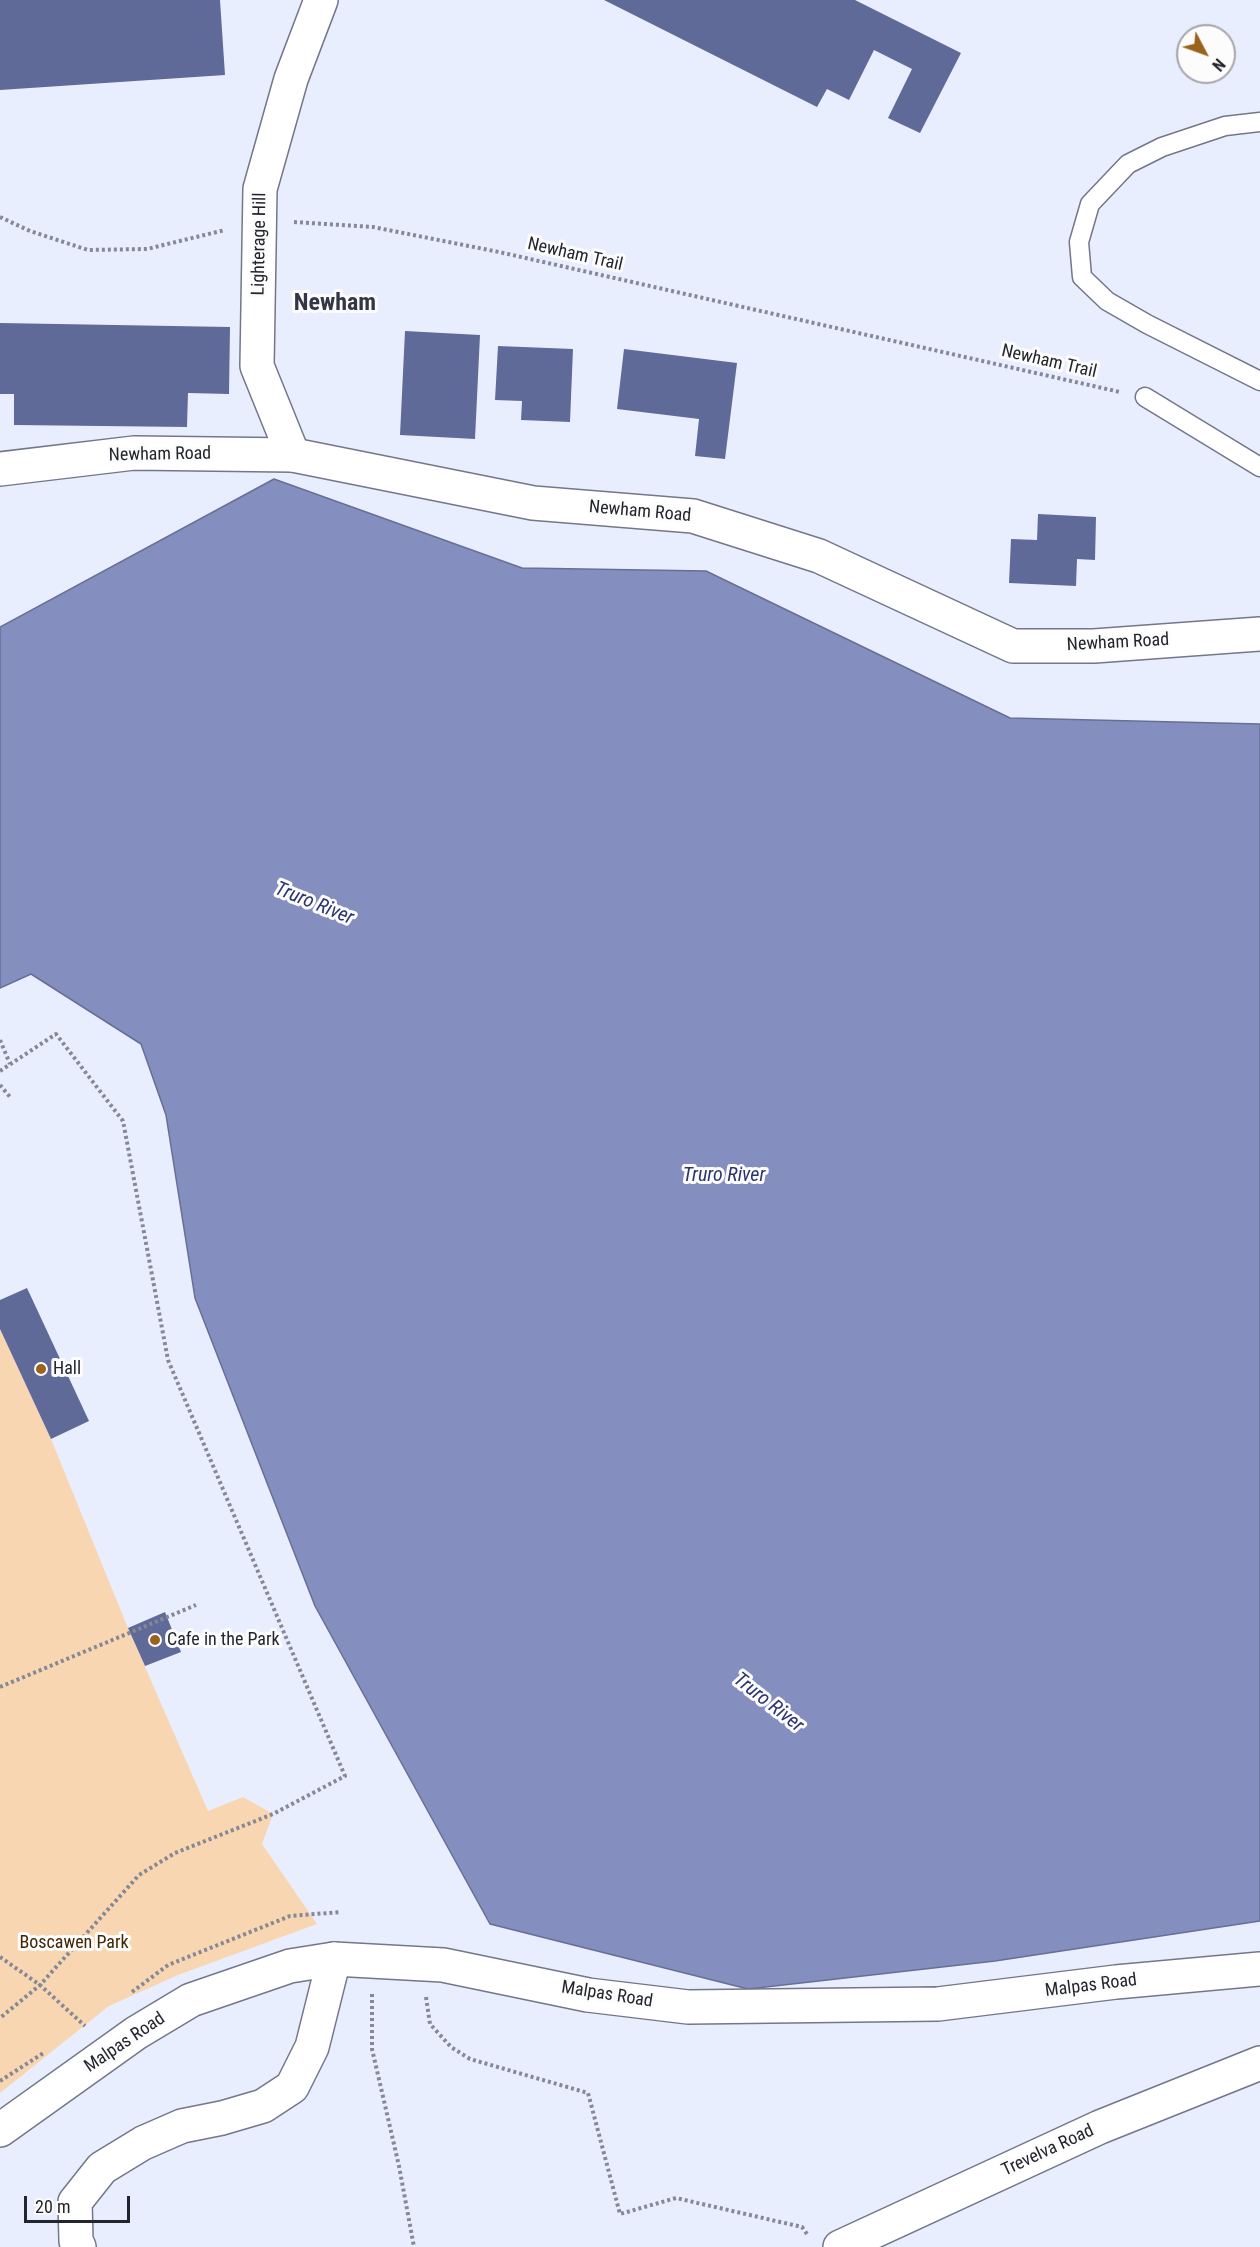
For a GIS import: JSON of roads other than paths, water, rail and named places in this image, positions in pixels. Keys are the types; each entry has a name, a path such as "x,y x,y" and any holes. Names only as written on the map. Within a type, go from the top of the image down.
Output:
{"street":[{"name":"Lighterage Hill","path":"293,455 257,366 260,189 291,79 321,0"},
{"name":"Newham Road","path":"0,469 134,453 293,455 533,503 693,516 819,556 1013,646 1094,646 1260,634"},
{"name":"Malpas Road","path":"0,2130 136,2033 191,2000 290,1966 334,1959 443,1965 588,1995 688,2007 939,2004 1116,1982 1260,1969"},
{"path":"79,2247 76,2241 75,2202 102,2168 143,2143 182,2126 222,2118 263,2106 292,2087 312,2047 334,1959"},
{"name":"Trevelva Road","path":"826,2244 1100,2127 1260,2063"}],"lane":[{"path":"1260,122 1226,126 1162,147 1128,164 1090,204 1079,242 1083,276 1107,301 1260,381"},
{"path":"1144,397 1260,467"}],"water":[{"name":"Truro River","path":"274,479 522,568 706,571 1010,718 1260,724 1260,1921 995,1961 748,1989 490,1924 315,1606 195,1298 166,1115 141,1044 31,974 0,988 0,627"}],"place":[{"name":"Hall","path":"41,1369"},
{"name":"Cafe in the Park","path":"155,1640"}],"district":[{"name":"Newham","path":"335,304"}],"park label":[{"name":"Boscawen Park","path":"74,1943"}]}
